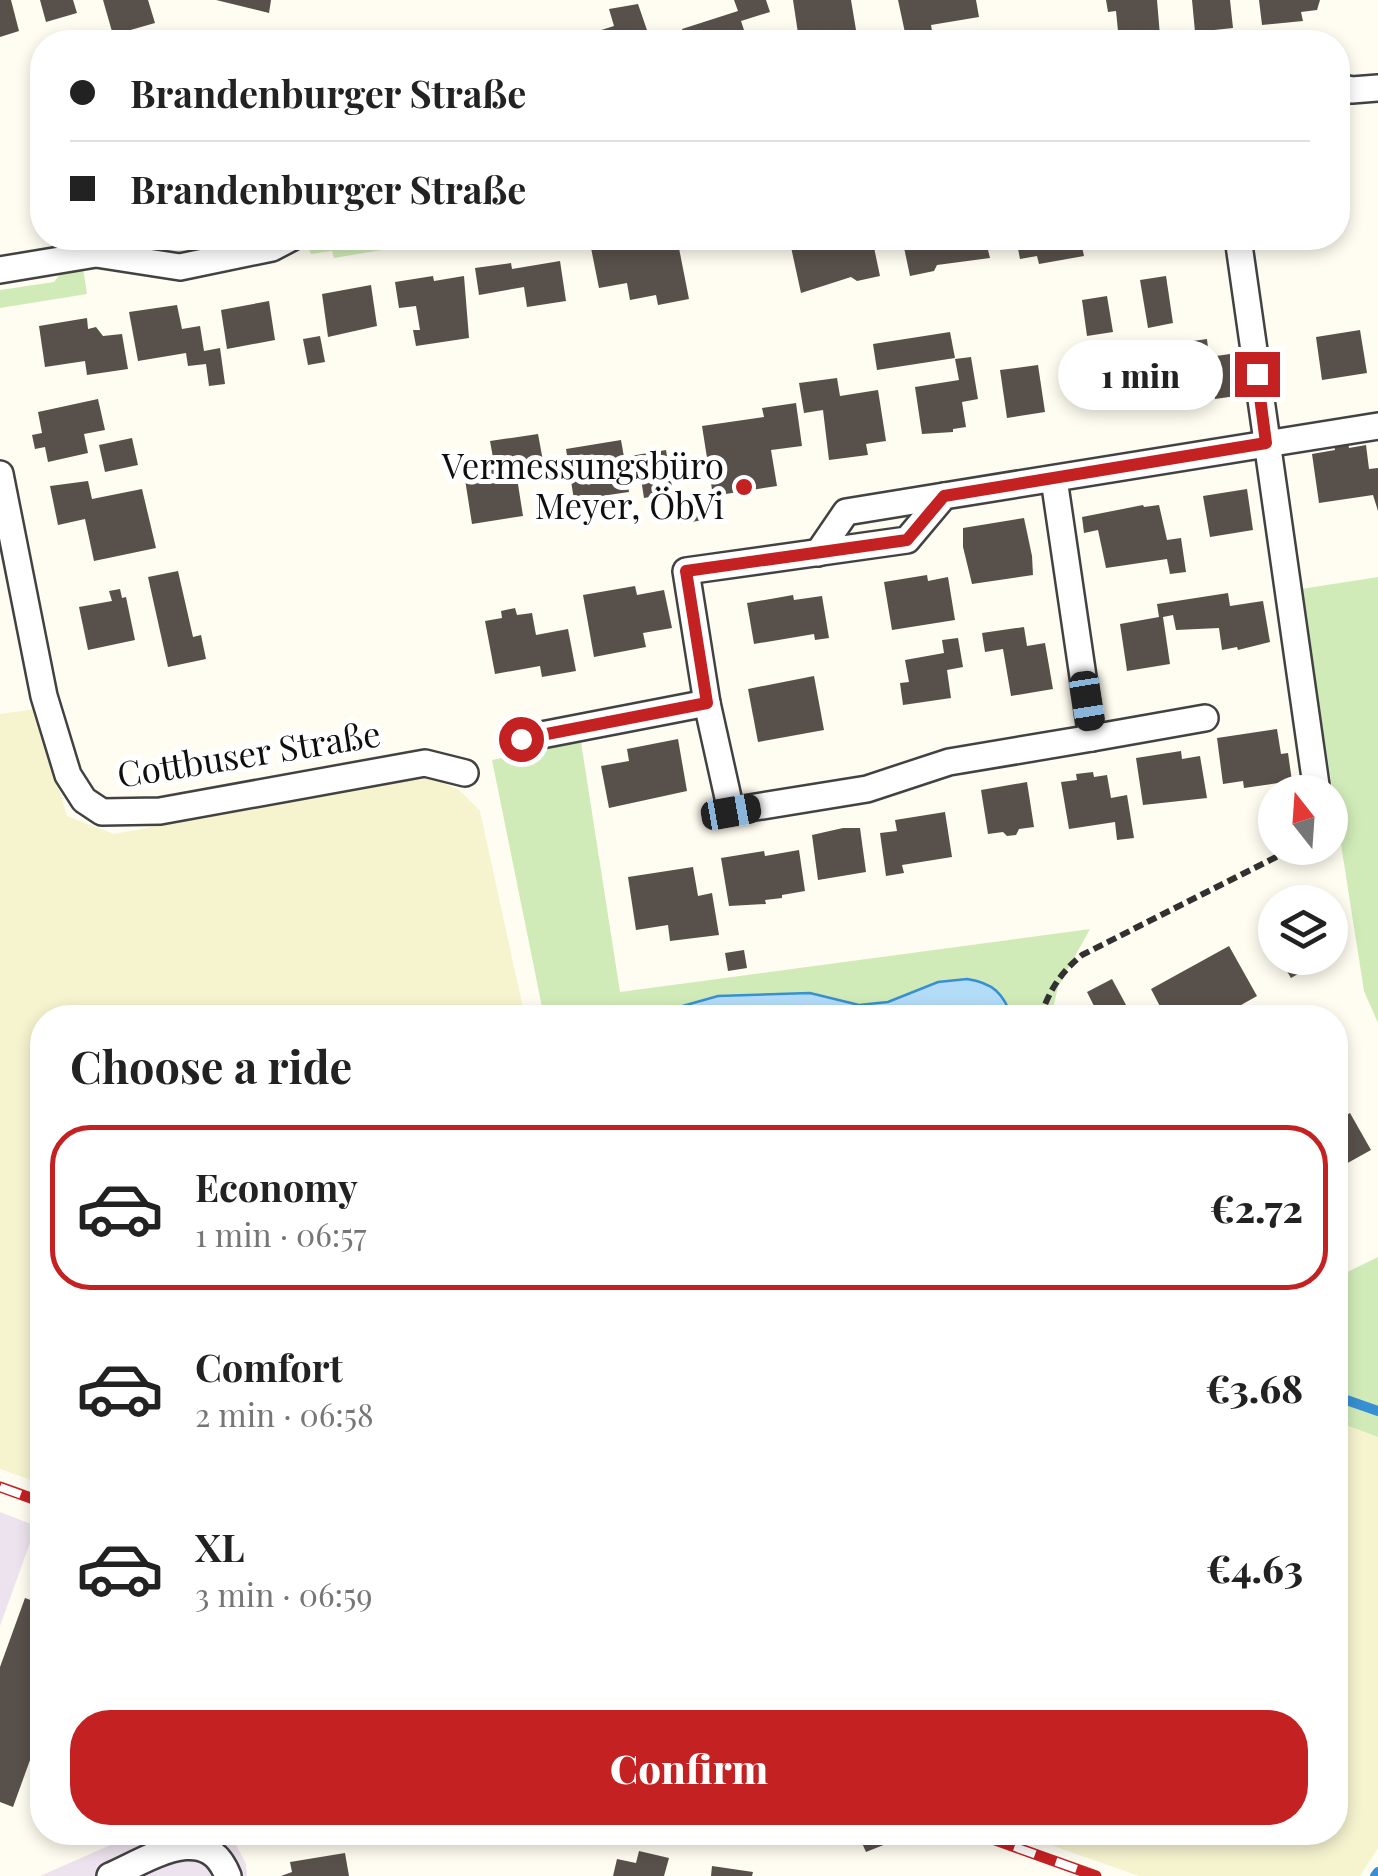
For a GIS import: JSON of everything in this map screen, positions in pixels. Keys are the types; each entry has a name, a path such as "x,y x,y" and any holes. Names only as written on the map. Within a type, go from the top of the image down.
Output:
{"street":[{"path":"1350,90 1378,88"},
{"path":"0,270 96,254 180,267 262,250"},
{"path":"1240,250 1315,775"},
{"path":"818,553 846,512 1378,426"},
{"name":"Cottbuser Straße","path":"0,474 44,696 68,775 84,800 102,812 160,812 425,763 465,773"},
{"path":"1054,480 1092,738"},
{"path":"944,496 907,540 686,571 707,703 731,812 867,788 950,762 1205,718"},
{"path":"521,739 707,703"},
{"path":"110,1876 182,1845 209,1850 222,1859 228,1876"}],"path":[{"path":"1045,1005 1064,970 1082,954 1260,865"}],"shaded area":[{"path":"36,709 67,816 114,834 425,776 458,789 480,811 522,1005 30,1005 30,1480 0,1469 0,714"},
{"path":"1348,1426 1378,1437 1378,1848 1360,1876 1139,1876 1051,1845 1348,1845"},
{"path":"0,1512 30,1524 30,1543 0,1626"},
{"path":"110,1845 236,1845 246,1864 247,1876 40,1876"}],"green space":[{"path":"309,250 382,250 334,258 332,251 311,254"},
{"path":"83,268 87,294 0,308 0,290 54,282 62,272"},
{"path":"1378,577 1378,1023 1364,991 1344,865 1348,865 1348,775 1330,775 1301,589"},
{"path":"581,742 620,992 1090,929 1058,987 1054,1005 542,1005 492,760"},
{"path":"1378,1257 1378,1437 1348,1426 1348,1272"}],"water":[{"path":"967,979 984,983 996,990 1006,1005 859,1005 888,1002 938,982"},
{"path":"810,993 859,1005 686,1005 718,996"}],"building":[{"path":"0,0 11,0 19,31 0,37"},
{"path":"40,0 73,0 77,13 46,22"},
{"path":"103,0 148,0 155,23 130,30 112,30"},
{"path":"216,0 271,0 269,13"},
{"path":"734,0 766,0 770,12 741,21 744,30 682,30 682,29 738,11"},
{"path":"793,0 851,0 856,30 798,30"},
{"path":"898,0 976,0 979,17 931,25 932,30 904,30"},
{"path":"1106,0 1157,0 1160,30 1118,30 1116,11 1108,12"},
{"path":"1192,0 1230,0 1233,28 1195,30"},
{"path":"1259,0 1320,0 1317,10 1301,12 1303,21 1262,25"},
{"path":"638,4 647,30 601,30 614,26 609,9"},
{"path":"591,250 679,250 689,299 658,305 656,295 630,300 627,283 599,288"},
{"path":"792,250 875,250 880,276 857,281 851,277 801,293"},
{"path":"905,250 988,250 990,258 937,265 934,271 910,276"},
{"path":"1018,250 1083,250 1084,256 1039,264 1037,256 1020,259"},
{"path":"560,261 566,301 527,307 524,287 479,295 475,268 511,263 512,269"},
{"path":"433,276 434,281 464,276 469,338 416,346 413,330 420,330 416,306 399,308 395,282"},
{"path":"1166,276 1173,323 1148,328 1140,280"},
{"path":"371,285 377,326 328,337 322,294"},
{"path":"1107,296 1113,332 1087,336 1082,300"},
{"path":"269,301 275,340 227,349 221,310"},
{"path":"177,305 182,329 200,326 204,351 220,348 225,384 209,386 206,364 188,366 186,353 138,361 129,312"},
{"path":"87,318 88,329 96,327 103,336 122,334 128,369 87,375 85,361 45,367 39,326"},
{"path":"1360,330 1367,373 1322,380 1316,337"},
{"path":"950,332 955,358 877,370 873,344"},
{"path":"320,336 325,362 308,365 303,339"},
{"path":"1207,339 1209,357 1230,354 1236,396 1215,399 1213,383 1168,394 1163,390 1157,346"},
{"path":"1120,352 1127,396 1085,402 1073,359"},
{"path":"971,357 978,399 962,402 966,427 922,434 915,387 959,380 955,359"},
{"path":"1038,365 1045,412 1007,418 1000,370"},
{"path":"837,378 840,396 878,390 886,441 866,444 868,455 829,460 823,410 804,413 799,383"},
{"path":"98,399 105,430 84,434 88,453 48,462 45,447 35,449 32,435 42,433 38,412"},
{"path":"796,403 802,446 771,450 777,486 713,496 702,426 764,417 762,408"},
{"path":"538,434 543,461 515,465 523,516 472,524 464,473 495,469 490,441"},
{"path":"132,438 138,465 105,472 99,445"},
{"path":"621,440 624,457 666,450 673,493 644,498 639,466 626,468 629,492 574,500 566,449"},
{"path":"1348,442 1349,448 1366,445 1369,469 1378,468 1378,511 1373,495 1319,503 1312,454 1335,450 1334,444"},
{"path":"88,481 92,499 142,489 156,548 94,561 85,519 58,525 50,486"},
{"path":"1247,489 1253,530 1210,537 1203,496"},
{"path":"701,498 704,520 678,524 675,502"},
{"path":"1159,505 1167,540 1181,538 1186,572 1170,574 1167,559 1106,568 1098,530 1084,533 1082,517"},
{"path":"1024,518 1033,575 972,584 963,547 963,528"},
{"path":"178,571 193,637 201,635 206,659 168,667 148,577"},
{"path":"927,575 928,581 948,577 955,620 892,630 884,582"},
{"path":"635,586 637,595 664,590 672,628 643,633 646,647 594,657 583,595"},
{"path":"120,589 122,598 126,597 135,640 88,650 79,607 112,601 109,591"},
{"path":"1228,593 1230,606 1263,601 1270,642 1222,650 1219,628 1176,630 1173,615 1163,617 1170,664 1127,671 1120,624 1159,617 1157,604"},
{"path":"793,595 794,600 822,596 829,638 815,640 814,634 754,644 747,603"},
{"path":"515,608 517,615 532,613 536,635 568,629 576,671 542,677 540,666 495,674 485,621 502,618 501,611"},
{"path":"1024,627 1027,646 1045,643 1053,689 1011,696 1003,649 985,652 982,633"},
{"path":"958,638 963,667 947,670 951,698 903,705 900,683 909,682 905,660 944,653 942,640"},
{"path":"814,676 824,730 758,742 748,689"},
{"path":"1277,729 1281,754 1288,753 1291,775 1258,775 1258,786 1244,788 1243,781 1223,784 1217,738"},
{"path":"678,739 687,791 609,808 601,766 629,761 627,749"},
{"path":"1181,751 1182,759 1200,756 1207,798 1143,805 1136,758"},
{"path":"1093,772 1094,777 1107,775 1111,798 1127,795 1134,838 1117,840 1115,822 1069,829 1061,782 1077,780 1076,774"},
{"path":"1027,782 1034,827 1019,829 1016,835 988,834 981,790"},
{"path":"945,812 952,857 902,865 904,873 886,876 880,833 897,831 895,820"},
{"path":"860,828 866,872 818,880 812,835"},
{"path":"799,850 805,891 765,900 766,904 729,906 721,858"},
{"path":"693,867 698,896 712,893 719,935 670,941 668,925 636,930 628,877"},
{"path":"1229,946 1257,996 1241,1005 1159,1005 1151,989"},
{"path":"744,950 747,968 728,971 725,953"},
{"path":"1112,979 1126,1005 1094,1005 1087,992"},
{"path":"1348,1114 1371,1150 1348,1163"},
{"path":"25,1598 30,1600 30,1760 13,1807 0,1802 0,1667"},
{"path":"863,1845 884,1845 866,1852"},
{"path":"639,1851 669,1858 664,1876 613,1876 617,1859 636,1863"},
{"path":"345,1853 349,1876 281,1876 292,1872 290,1862"},
{"path":"712,1866 753,1872 752,1876 711,1876"}],"waterway":[{"path":"1348,1401 1378,1411"},
{"path":"1375,1876 1378,1872"}],"railway":[{"path":"0,1487 30,1498"},
{"path":"1009,1845 1096,1876"}],"place":[{"name":"Vermessungsbüro Meyer, ÖbVi","path":"744,487"}],"route":[{"path":"521,739 707,703 686,571 907,540 944,496 1266,443 1257,374"}]}
